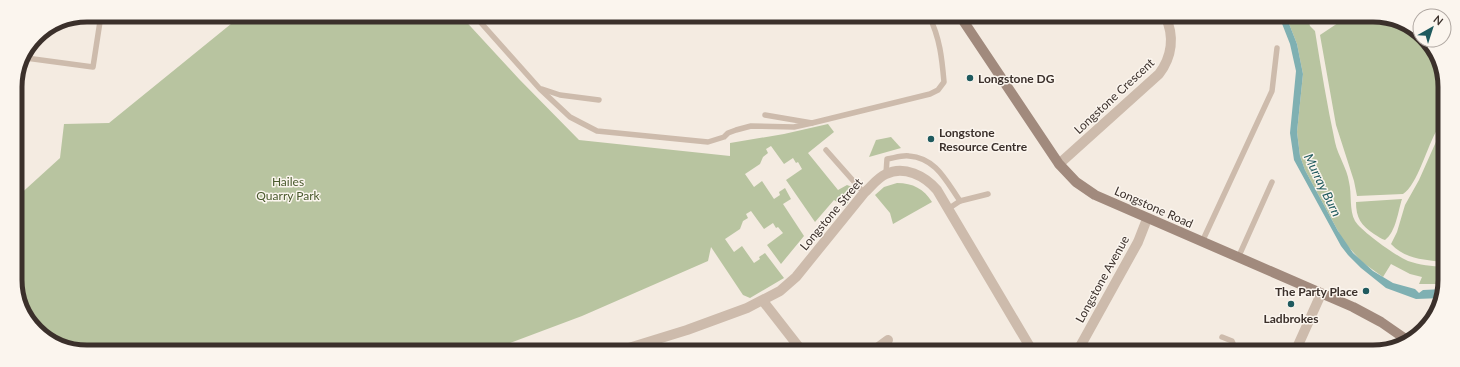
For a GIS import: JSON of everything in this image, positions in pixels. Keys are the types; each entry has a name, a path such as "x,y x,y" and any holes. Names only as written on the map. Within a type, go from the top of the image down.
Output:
{"street":[{"name":"Longstone Road","path":"964,22 1059,164 1085,189 1147,219 1321,294 1381,322 1404,337"},
{"name":"Longstone Crescent","path":"1059,164 1165,67 1171,42 1171,32 1167,22"},
{"path":"886,174 907,172 917,174 926,179 937,190 1029,345"},
{"name":"Longstone Street","path":"639,345 688,330 748,308 780,291 796,277 864,193 876,181 886,174"},
{"name":"Longstone Avenue","path":"1081,345 1138,242 1147,219"},
{"path":"1298,345 1321,294"},
{"path":"763,301 797,345"},
{"path":"881,345 888,340"}],"lane":[{"path":"29,58 93,67 99,22"},
{"path":"480,22 540,88 570,116 597,131 708,142 724,137 728,133 736,130 751,126 794,127 930,94 938,90 944,82 943,64 937,32 932,22"},
{"path":"1202,242 1272,91 1277,48"},
{"path":"540,88 560,95 599,100"},
{"path":"765,115 812,122"},
{"path":"826,150 864,193"},
{"path":"886,174 887,159 907,156 918,157 937,168 960,200"},
{"path":"1238,258 1272,182"},
{"path":"948,209 960,200 988,194"},
{"path":"1222,337 1232,341 1234,345"}],"green space":[{"name":"Hailes Quarry Park","path":"233,22 466,22 519,79 579,140 730,156 730,143 784,134 828,124 834,132 808,153 838,190 847,185 852,187 854,193 845,207 834,200 815,222 786,180 802,169 798,162 796,163 793,158 784,164 771,146 766,149 768,153 763,157 760,164 745,174 754,187 762,181 774,199 780,195 779,192 785,188 791,199 783,204 804,236 781,264 767,245 783,233 778,227 776,228 773,223 764,229 751,211 746,214 748,218 743,221 740,229 725,239 734,252 742,246 754,263 765,253 784,278 750,298 743,295 711,247 708,261 582,316 505,345 74,344 66,342 47,332 35,320 27,305 23,293 22,280 22,193 60,158 64,124 109,123"},
{"path":"1288,22 1309,22 1310,26 1315,31 1335,142 1348,177 1352,212 1355,221 1371,237 1408,261 1438,267 1438,284 1419,284 1422,277 1410,274 1391,264 1383,277 1362,262 1344,242 1305,170 1300,156 1297,132 1303,74 1297,44"},
{"path":"1340,22 1386,23 1394,25 1412,34 1412,48 1425,48 1435,66 1438,87 1438,129 1418,174 1408,190 1403,194 1357,196 1354,181 1336,125 1320,35"},
{"path":"891,137 901,148 869,157 876,140"},
{"path":"1438,137 1438,261 1409,256 1391,244 1397,232 1405,205 1419,180"},
{"path":"897,183 908,184 922,190 932,202 893,224 890,213 875,195 884,187"},
{"path":"1402,199 1392,232 1385,240 1374,234 1360,221 1358,217 1356,202"}],"water":[{"path":"1281,22 1288,22 1297,44 1303,74 1297,132 1300,156 1305,170 1338,231 1353,253 1373,271 1393,283 1415,289 1419,293 1423,290 1437,289 1435,298 1416,299 1386,288 1361,268 1341,246 1294,160 1290,133 1296,71 1290,44"}],"place":[{"name":"Longstone DG","path":"970,78"},
{"name":"Longstone Resource Centre","path":"931,139"},
{"name":"The Party Place","path":"1366,291"},
{"name":"Ladbrokes","path":"1291,304"}],"water label":[{"name":"Murray Burn","path":"1323,185"}]}
